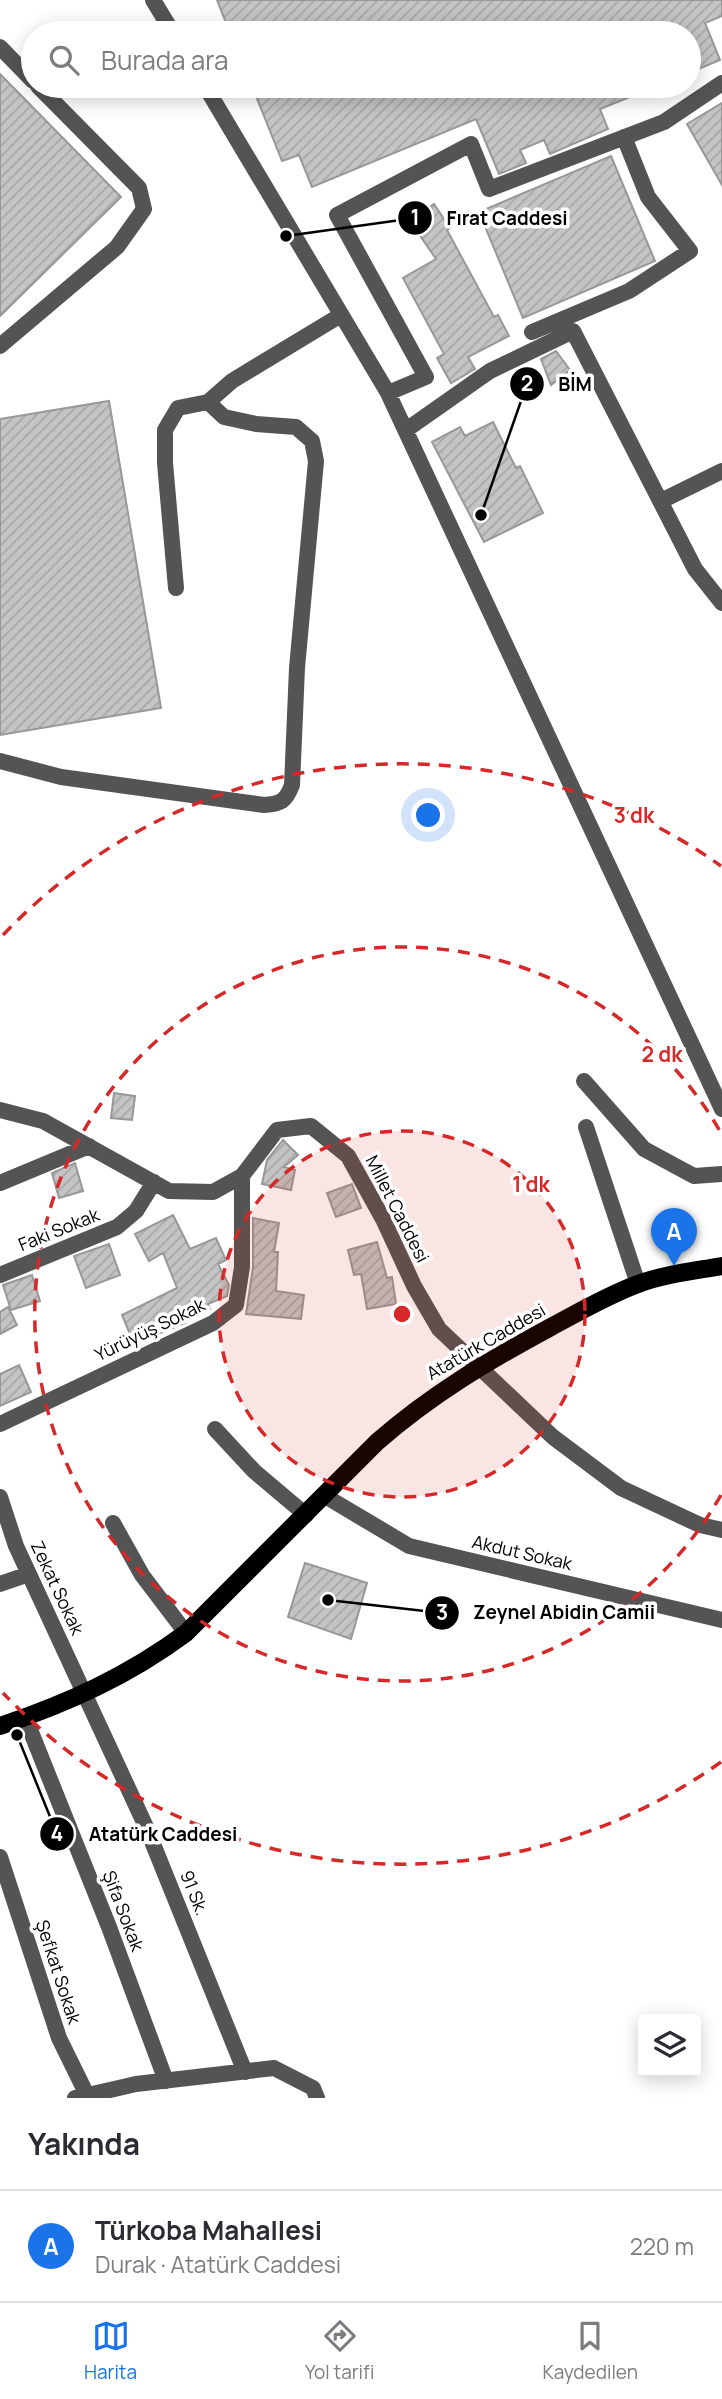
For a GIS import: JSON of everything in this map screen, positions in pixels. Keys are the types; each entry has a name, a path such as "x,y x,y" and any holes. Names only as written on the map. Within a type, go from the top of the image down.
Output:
{"main road":[{"name":"Atatürk Caddesi","path":"0,1726 84,1694 152,1658 186,1633 377,1442 407,1416 479,1366 596,1303 638,1284 677,1273 722,1266"}],"street":[{"path":"153,0 166,21"},
{"path":"0,47 21,69"},
{"path":"701,97 722,83"},
{"path":"0,346 117,247 144,209 139,188 50,98"},
{"path":"212,98 388,393 722,1109"},
{"path":"388,393 426,377 337,215 471,144 489,189 664,122 700,98"},
{"path":"532,332 629,291 690,251 648,197 624,137"},
{"path":"176,588 165,463 165,429 178,408 208,402 232,381 341,315"},
{"path":"406,430 490,371 573,331 695,569 722,603"},
{"path":"0,761 61,777 264,804 279,804 287,798 292,785 297,668 316,461 312,441 296,427 256,424 224,417 208,402"},
{"path":"661,501 722,471"},
{"path":"584,1082 644,1149 694,1176 722,1174"},
{"name":"Millet Caddesi","path":"0,1110 43,1121 169,1191 213,1192 242,1176 277,1130 311,1126 348,1156 383,1219 414,1286 439,1329 553,1437 621,1488 700,1525 722,1530"},
{"path":"586,1127 638,1284"},
{"path":"0,1183 89,1146"},
{"name":"Yürüyüş Sokak","path":"0,1424 213,1323 236,1305 242,1267 242,1176"},
{"name":"Faki Sokak","path":"0,1275 117,1227 136,1211 154,1182"},
{"path":"215,1429 254,1471 306,1515"},
{"name":"Akdut Sokak","path":"325,1496 409,1546 722,1620"},
{"name":"Zekat Sokak","path":"0,1497 16,1546 84,1694"},
{"path":"113,1523 142,1575 186,1633"},
{"path":"0,1584 29,1574"},
{"name":"91 Sk.","path":"84,1694 147,1829 245,2072"},
{"name":"Şifa Sokak","path":"25,1717 109,1927 166,2081"},
{"name":"Şefkat Sokak","path":"0,1857 81,2097"},
{"path":"81,2097 136,2084 274,2068 313,2088 317,2098"}],"building":[{"path":"217,0 722,0 722,16 705,23 720,60 701,68 701,21 225,21"},
{"path":"0,74 121,197 0,316"},
{"path":"257,98 627,98 600,109 608,129 550,154 544,140 520,150 526,163 499,174 476,119 312,187 299,155 282,161"},
{"path":"722,103 722,185 687,124"},
{"path":"611,156 655,261 523,318 479,212"},
{"path":"434,204 450,228 447,230 494,317 498,315 509,336 468,357 475,369 451,383 437,358 444,354 403,278 436,259 410,221"},
{"path":"556,351 570,370 551,385 541,359"},
{"path":"109,401 161,708 0,735 0,419"},
{"path":"493,422 516,468 520,466 543,513 484,542 432,442 460,427 465,436"},
{"path":"114,1093 135,1096 132,1120 111,1118"},
{"path":"283,1140 298,1155 284,1167 295,1170 291,1190 262,1184 267,1160"},
{"path":"75,1163 83,1191 59,1198 52,1173"},
{"path":"352,1184 361,1208 336,1217 327,1193"},
{"path":"173,1215 190,1249 216,1238 226,1260 218,1264 229,1285 227,1296 208,1304 210,1309 184,1321 185,1323 134,1344 122,1315 177,1288 163,1253 149,1261 135,1234"},
{"path":"253,1218 279,1223 274,1252 278,1252 276,1291 304,1295 301,1319 246,1314 253,1267"},
{"path":"377,1242 387,1278 392,1277 396,1304 367,1309 361,1274 354,1275 348,1250"},
{"path":"109,1244 120,1275 86,1288 74,1256"},
{"path":"32,1275 40,1301 11,1310 3,1285"},
{"path":"8,1307 17,1325 0,1334 0,1312"},
{"path":"19,1365 31,1392 0,1406 0,1374"},
{"path":"305,1563 367,1583 351,1639 288,1617"}],"place":[{"name":"Fırat Caddesi","path":"286,236"},
{"name":"BİM","path":"481,515"},
{"name":"Türkoba Mahallesi","path":"674,1266"},
{"name":"Zeynel Abidin Camii","path":"328,1600"},
{"name":"Atatürk Caddesi","path":"17,1735"}]}
